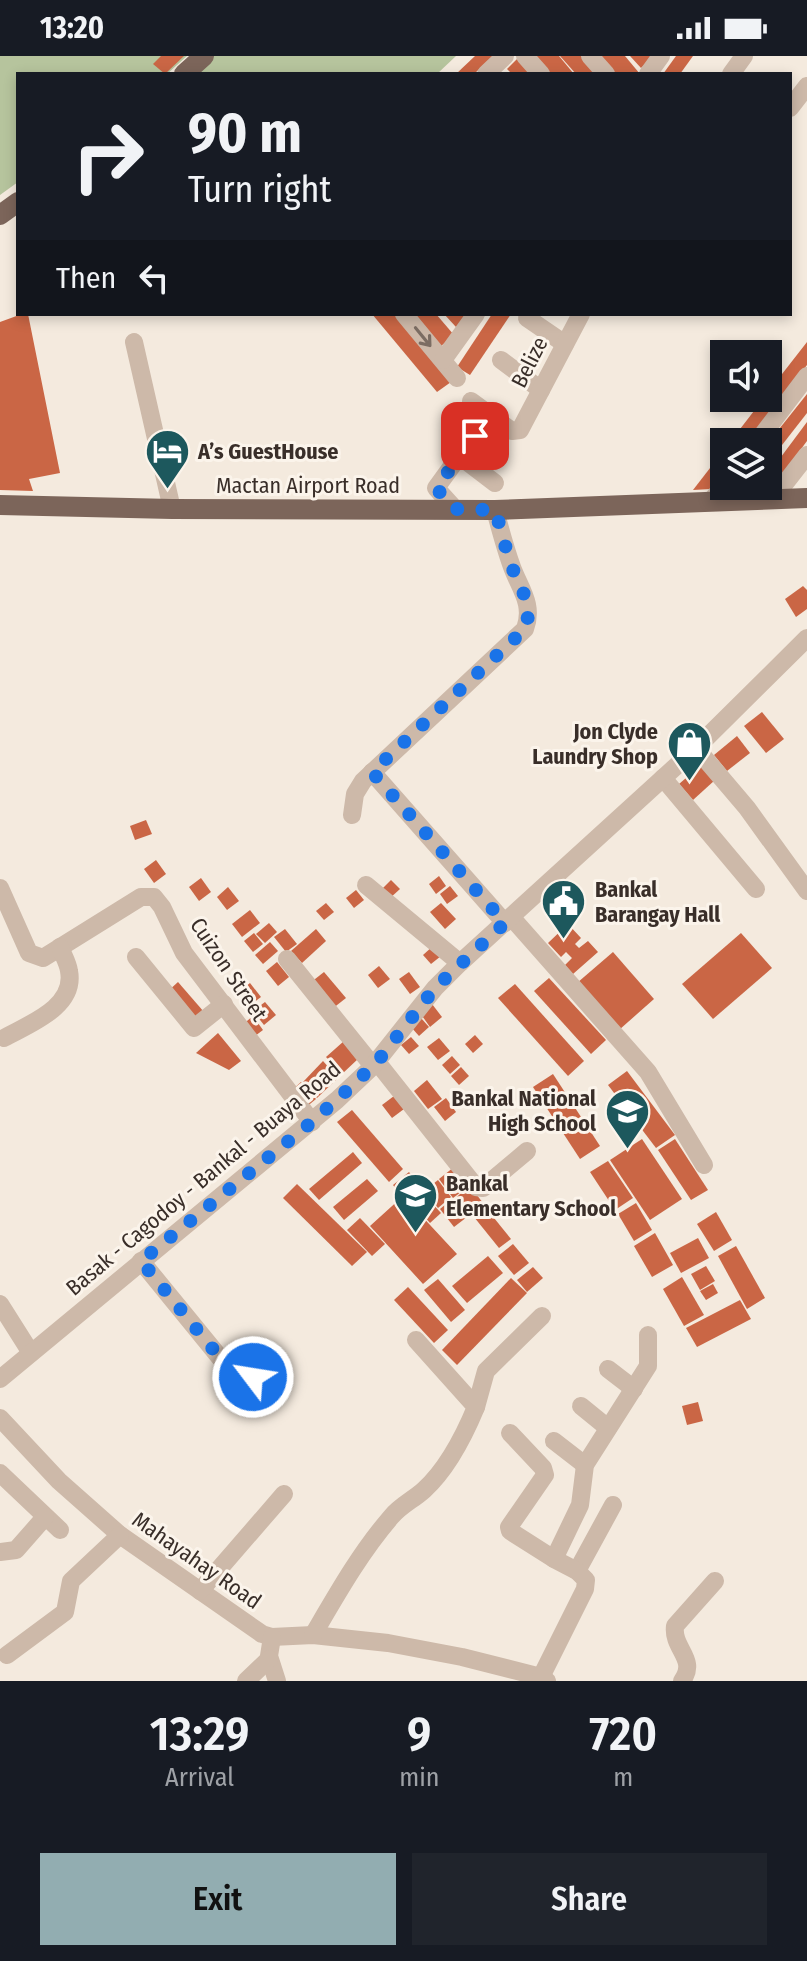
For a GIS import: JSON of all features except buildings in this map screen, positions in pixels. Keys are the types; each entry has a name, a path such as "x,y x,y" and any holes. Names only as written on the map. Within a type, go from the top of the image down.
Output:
{"main road":[{"path":"186,72 204,56"},
{"name":"Mactan Airport Road","path":"782,499 807,498"},
{"name":"Mactan Airport Road","path":"0,505 495,510 772,500"}],"street":[{"path":"488,72 505,56"},
{"path":"525,56 539,72"},
{"path":"590,56 604,72"},
{"path":"792,105 807,86"},
{"path":"406,316 457,378"},
{"path":"443,360 473,316"},
{"name":"Belize","path":"489,415 512,431 520,430 580,316"},
{"path":"527,318 565,344"},
{"path":"134,342 172,509"},
{"path":"501,360 541,390"},
{"path":"768,428 807,376"},
{"path":"455,509 436,488 489,415 471,401"},
{"path":"782,487 807,455"},
{"path":"461,457 495,483"},
{"path":"352,815 355,794 372,772 525,629 529,617 526,595 512,568 495,510"},
{"name":"Basak - Cagodoy - Bankal - Buaya Road","path":"0,1379 312,1122 375,1064 435,988 460,963 696,748 807,638"},
{"path":"696,748 747,808 807,891"},
{"path":"372,772 648,1072 704,1165"},
{"path":"663,778 756,889"},
{"path":"366,885 460,963"},
{"name":"Cuizon Street","path":"0,888 29,953 43,958 141,897 154,897 184,953 312,1122"},
{"path":"4,1038 50,1012 66,994 69,970 60,947"},
{"path":"136,957 194,1028 224,1004"},
{"path":"287,959 476,1187 483,1188 527,1151"},
{"path":"141,1261 221,1359 253,1377"},
{"path":"0,1304 31,1353"},
{"path":"313,1635 360,1556 406,1501 432,1482 458,1444 476,1407 486,1371 542,1316"},
{"path":"554,1559 580,1505 585,1465 650,1360 648,1335"},
{"path":"416,1340 476,1407"},
{"path":"608,1369 634,1389"},
{"path":"581,1406 608,1428"},
{"name":"Mahayahay Road","path":"1,1416 59,1481 120,1535 251,1628 272,1637 313,1635 418,1649 544,1679"},
{"path":"510,1433 543,1468 545,1475 509,1527 510,1531 577,1571 586,1580 585,1589 544,1679"},
{"path":"554,1441 585,1465"},
{"path":"0,1473 52,1523 16,1550 0,1552"},
{"path":"200,1591 284,1494"},
{"path":"577,1571 613,1505"},
{"path":"7,1655 65,1612 71,1581 120,1535"},
{"path":"682,1681 688,1672 688,1665 674,1636 675,1626 715,1581"},
{"path":"272,1637 269,1659 277,1681"},
{"path":"246,1681 269,1659"}],"green space":[{"path":"0,56 187,56 169,72 16,72 16,183 0,195"},
{"path":"214,56 456,56 439,72 198,72"}],"place":[{"name":"A’s GuestHouse","path":"167,490"},
{"name":"Jon Clyde Laundry Shop","path":"689,783"},
{"name":"Bankal Barangay Hall","path":"564,941"},
{"name":"Bankal National High School","path":"627,1150"},
{"name":"Bankal Elementary School","path":"415,1235"}],"route":[{"path":"253,1377 221,1359 141,1261 269,1158 355,1083 377,1062 435,988 505,923 372,772 525,629 529,617 526,595 512,568 495,510 455,509 436,488 475,436"}]}
